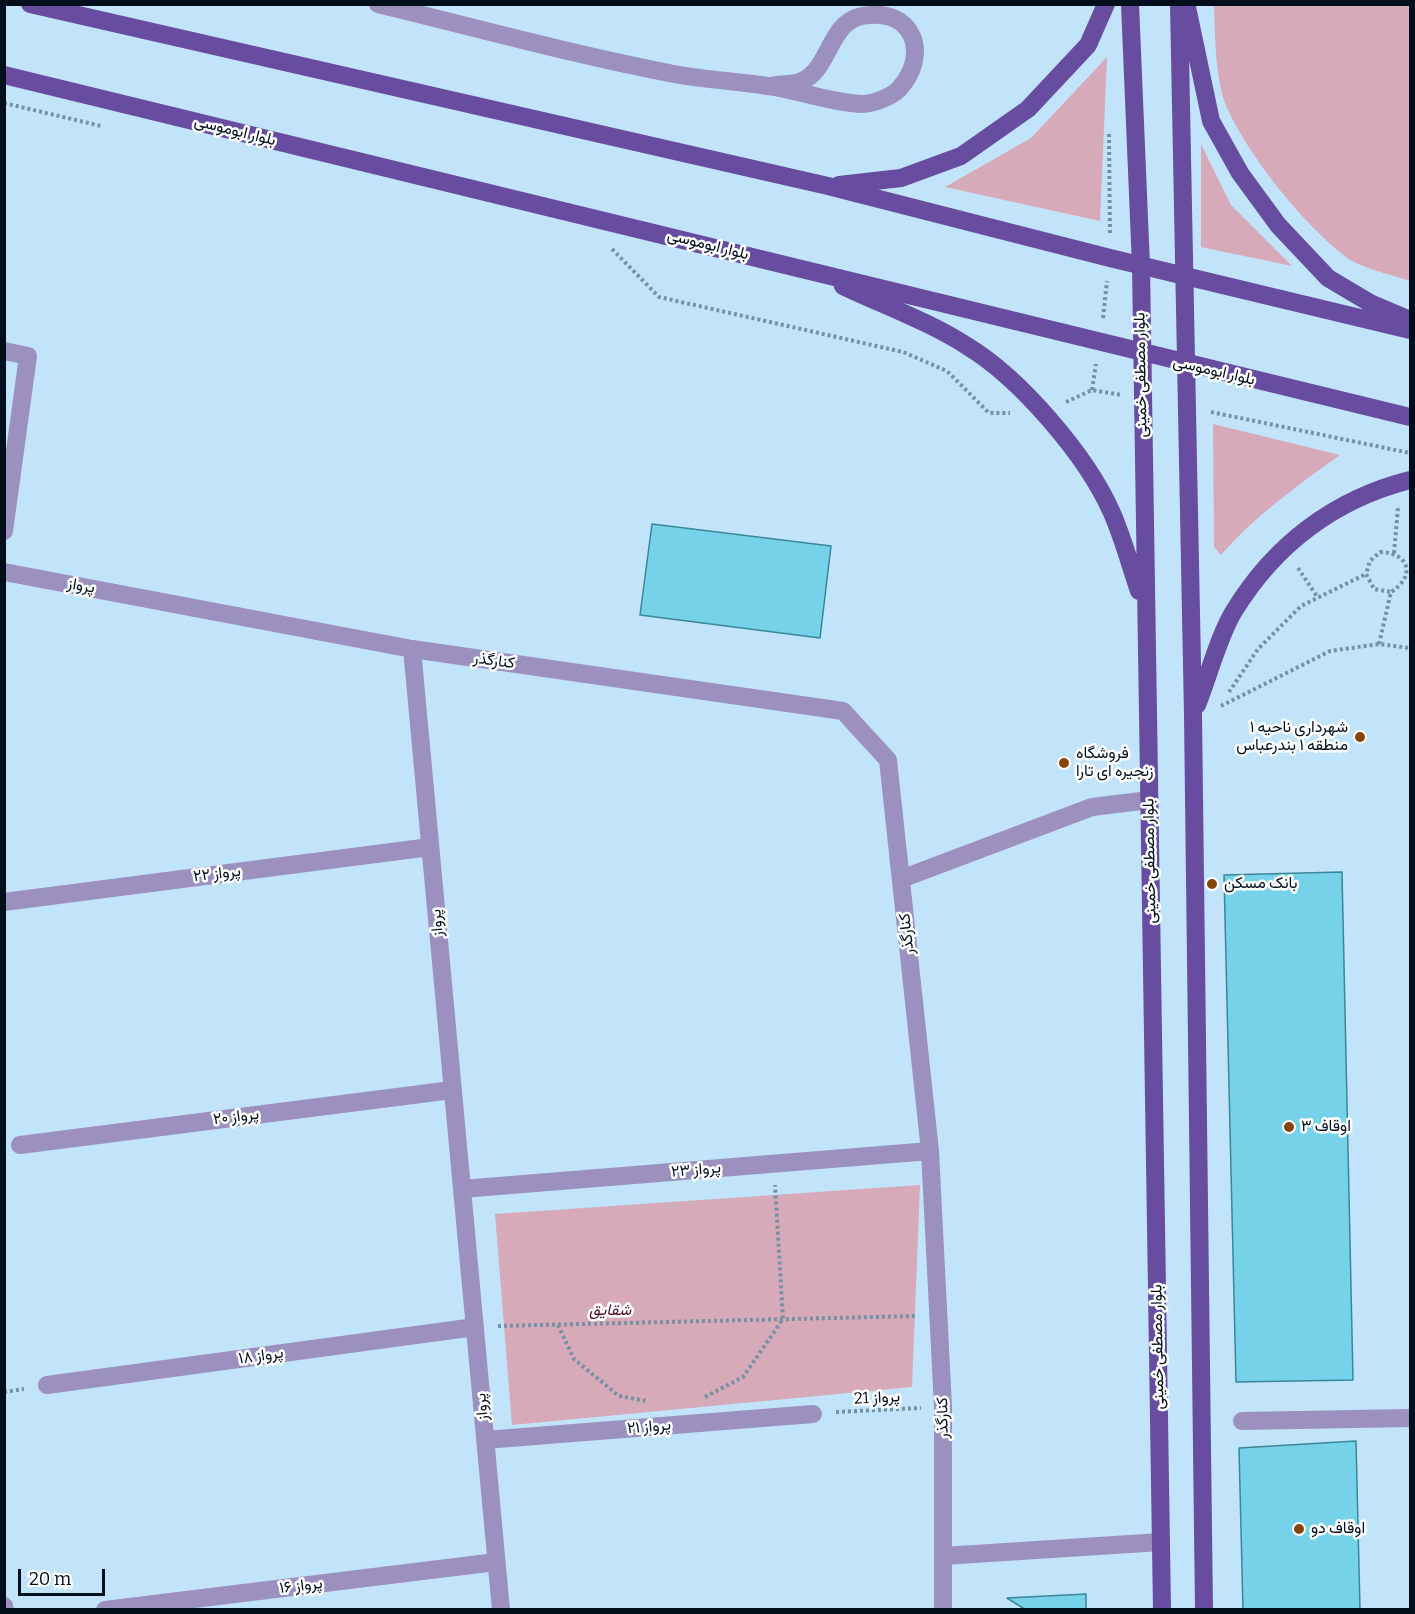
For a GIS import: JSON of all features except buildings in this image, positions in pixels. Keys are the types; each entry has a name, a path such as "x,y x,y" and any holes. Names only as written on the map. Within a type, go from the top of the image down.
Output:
{"main road":[{"path":"30,4 828,186 1141,266 1410,330"},
{"path":"828,186 902,178 961,156 1028,109 1088,45 1106,4"},
{"name":"بلوار مصطفی خمینی","path":"1130,4 1141,266 1140,353 1162,1610"},
{"path":"1179,4 1193,715 1204,1610"},
{"path":"1187,4 1210,121 1240,173 1278,225 1328,278 1370,303 1410,320"},
{"name":"بلوار ابوموسی","path":"4,75 1410,417"},
{"path":"806,269 967,345 1043,412 1079,459 1111,512 1144,606"},
{"path":"1193,715 1233,612 1267,566 1302,531 1339,505 1390,485 1410,480"}],"street":[{"path":"378,4 675,74 771,86 864,104 893,95 909,78 916,57 914,37 901,21 880,14 860,16 846,23 814,70 802,81 771,86"},
{"path":"4,351 28,356 4,531"},
{"name":"پرواز","path":"4,572 412,649 501,1610"},
{"name":"کنارگذر","path":"412,649 843,711 888,760 930,1150 943,1407 943,1610"},
{"path":"901,879 1092,807 1149,800"},
{"name":"پرواز ۲۲","path":"4,902 430,847"},
{"name":"پرواز ۲۰","path":"20,1145 453,1090"},
{"name":"پرواز ۲۳","path":"462,1189 930,1150"},
{"name":"پرواز ۱۸","path":"47,1385 475,1327"},
{"name":"پرواز ۲۱","path":"485,1440 813,1414"},
{"path":"1242,1421 1410,1418"},
{"path":"943,1556 1161,1542"},
{"name":"پرواز ۱۶","path":"105,1610 496,1562"}],"path":[{"path":"4,103 109,128"},
{"path":"1092,390 1110,258 1109,131"},
{"path":"608,245 659,297 903,352 947,371 989,413 1043,412 1092,390 1141,398"},
{"path":"1188,408 1410,453"},
{"path":"1394,553 1399,502"},
{"path":"1380,552 1394,553 1404,560 1409,572 1403,585 1391,592 1374,589 1366,574 1370,561 1380,552"},
{"path":"1295,564 1318,598"},
{"path":"1220,706 1258,649 1301,606 1366,574"},
{"path":"1379,644 1391,592"},
{"path":"1193,715 1220,706 1330,651 1379,644 1410,648"},
{"path":"695,1399 707,1397 743,1377 783,1319 774,1164"},
{"path":"475,1327 938,1315"},
{"path":"558,1325 574,1359 618,1396 650,1402"},
{"name":"پرواز 21","path":"813,1414 943,1407"}],"green space":[{"path":"1214,5 1410,5 1410,281 1368,268 1346,257 1312,227 1263,168 1237,127 1223,97 1216,58"},
{"path":"1107,57 1100,221 945,187 1031,138"},
{"path":"1201,144 1231,205 1292,266 1201,247"},
{"path":"1213,424 1340,455 1263,514 1221,555 1214,547"},
{"name":"شقایق","path":"920,1185 912,1387 512,1425 495,1214"}],"place":[{"name":"شهرداری ناحیه ۱ منطقه ۱ بندرعباس","path":"1360,737"},
{"name":"فروشگاه زنجیره ای تارا","path":"1064,763"},
{"name":"بانک مسکن","path":"1212,884"},
{"name":"اوقاف ۳","path":"1289,1127"},
{"name":"اوقاف دو","path":"1299,1529"}]}
